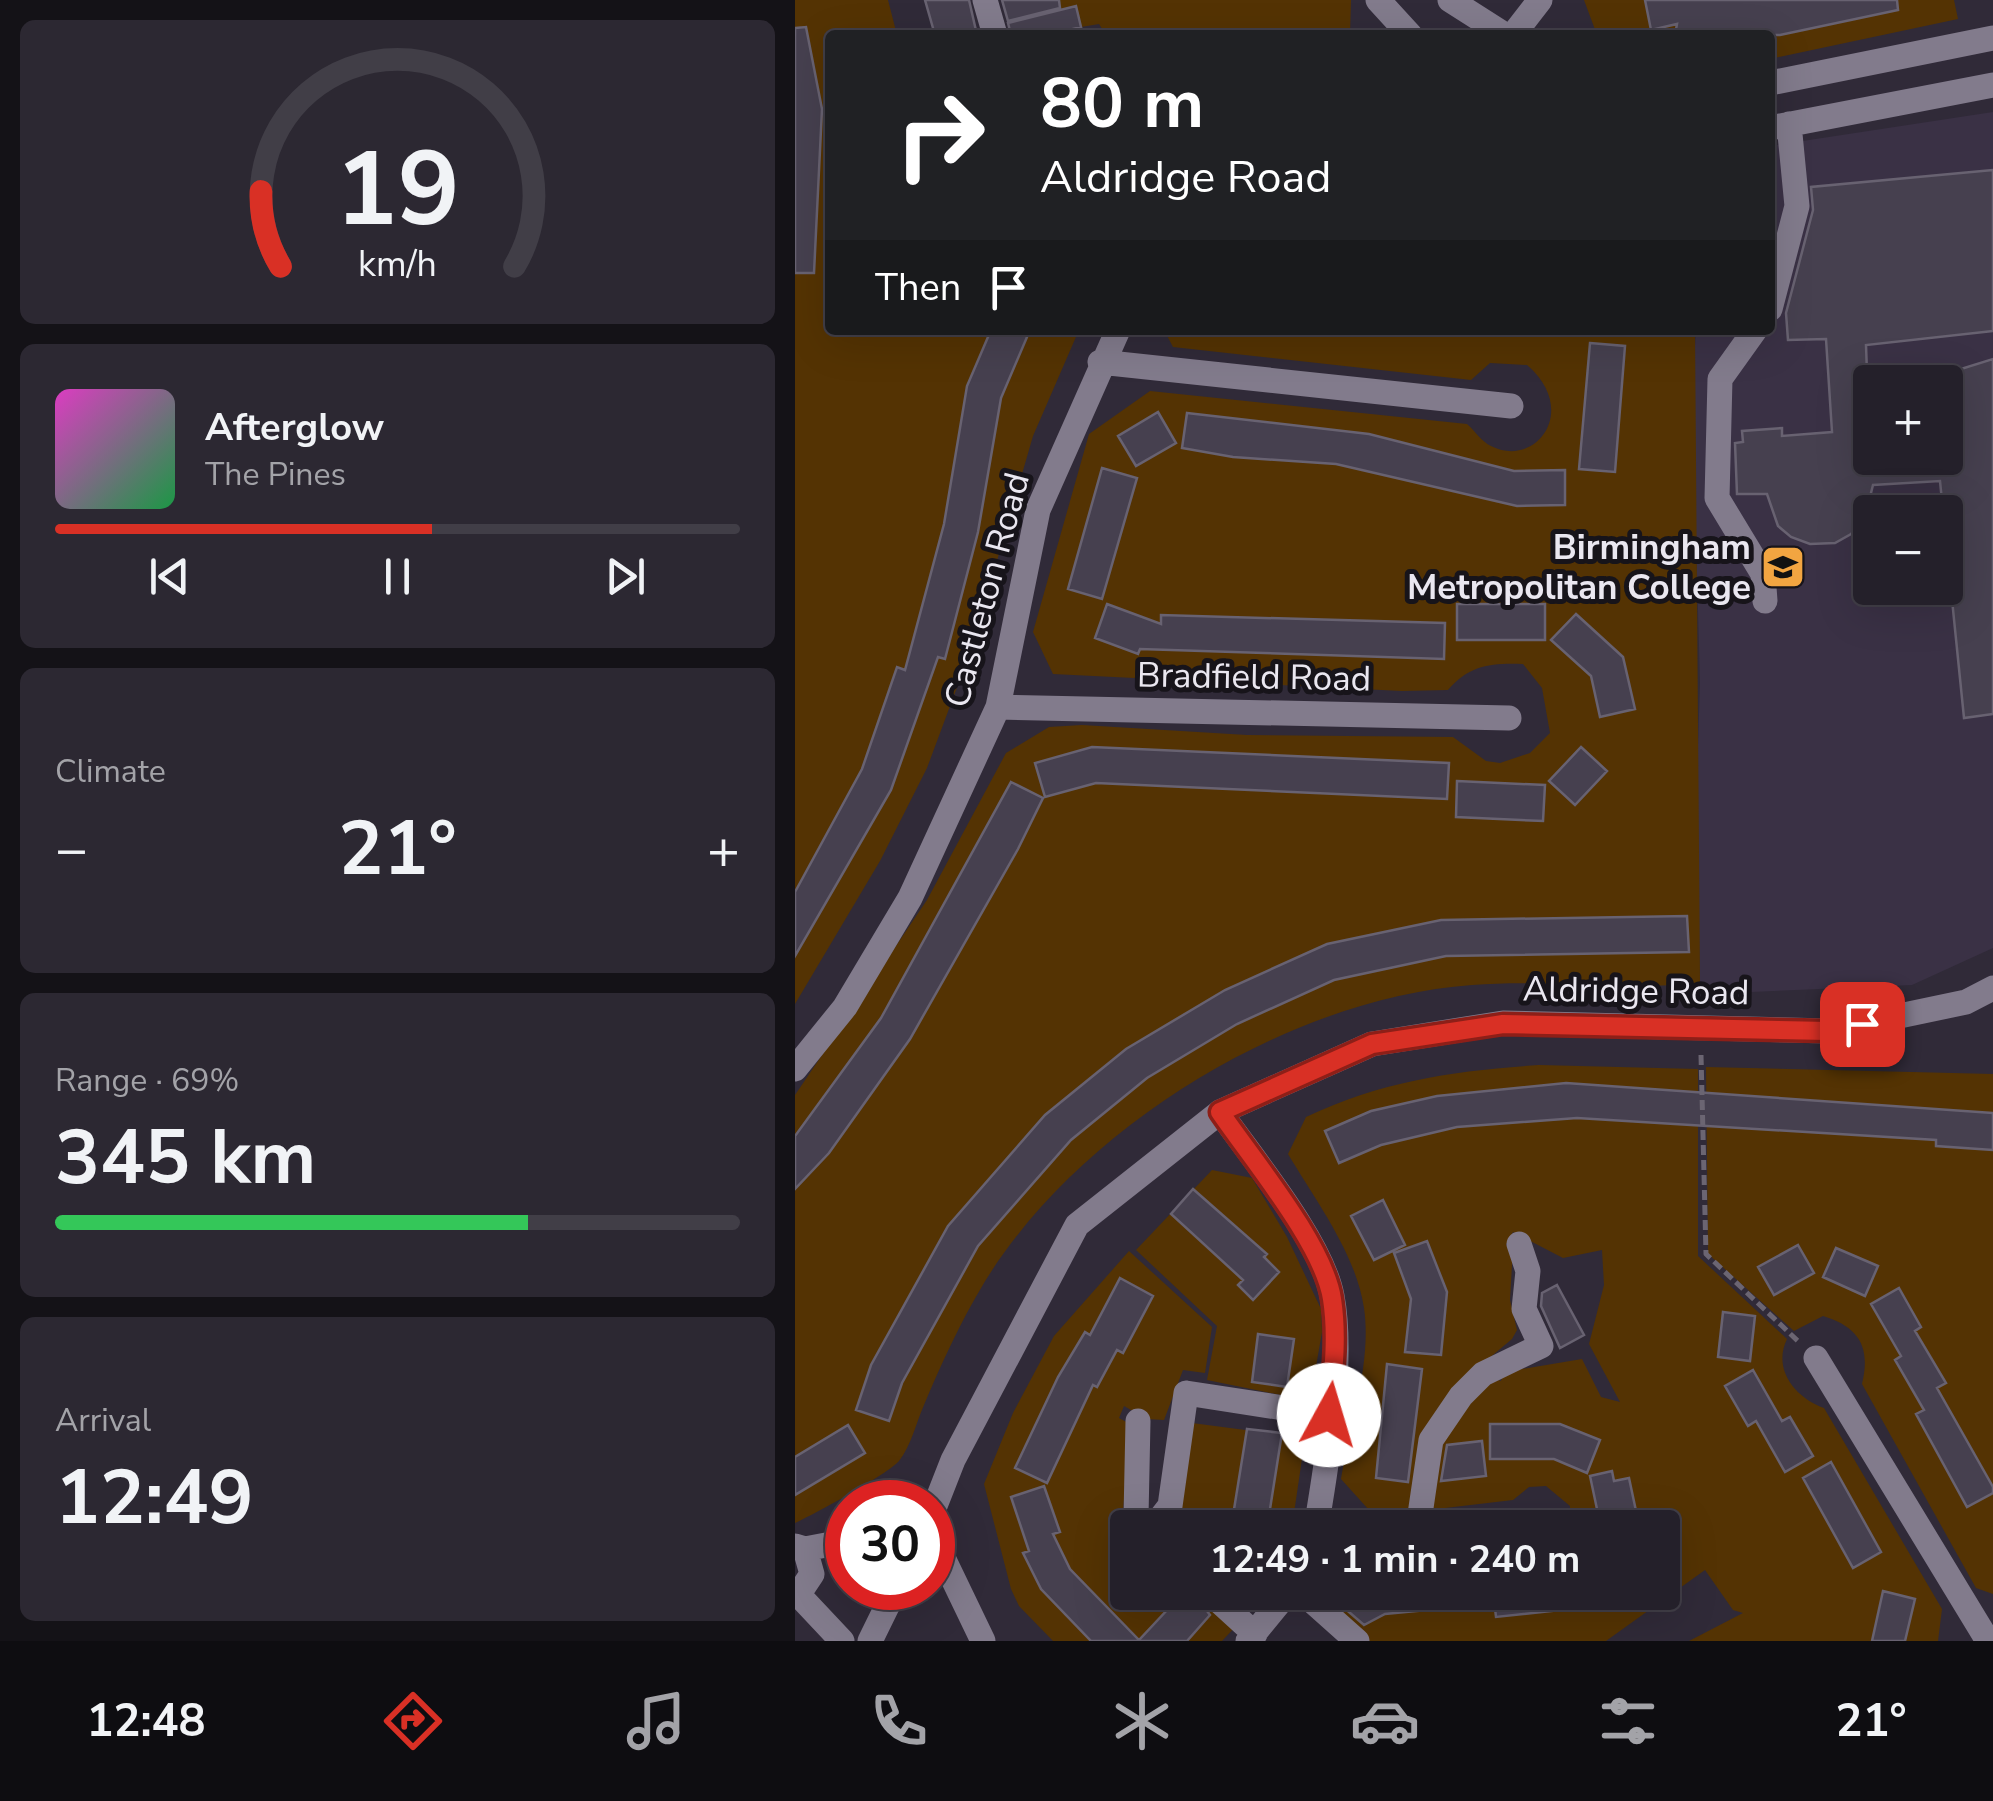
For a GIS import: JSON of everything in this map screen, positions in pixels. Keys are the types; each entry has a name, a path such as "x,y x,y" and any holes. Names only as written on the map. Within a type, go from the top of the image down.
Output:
{"street":[{"path":"985,0 994,30"},
{"path":"1378,0 1405,30"},
{"path":"1451,0 1497,30"},
{"path":"1517,30 1540,0"},
{"path":"1775,82 1993,38"},
{"path":"1775,290 1797,206 1780,126 1993,85"},
{"name":"Castleton Road","path":"795,1069 845,1007 910,898 998,707 1037,510 1115,335"},
{"path":"1751,335 1720,378 1717,498 1763,574 1765,600"},
{"path":"1100,362 1511,406"},
{"name":"Bradfield Road","path":"998,707 1509,718"},
{"name":"Aldridge Road","path":"945,1480 1077,1225 1220,1112 1372,1044 1503,1024 1828,1031 1966,1002 1993,988"},
{"path":"1966,1002 1993,1014"},
{"path":"1220,1112 1315,1252 1332,1295 1337,1340 1319,1510"},
{"path":"1421,1510 1431,1440 1461,1396 1483,1374 1541,1346 1524,1309 1528,1270 1519,1244"},
{"path":"1816,1358 1987,1641"},
{"path":"1166,1510 1185,1393 1329,1415"},
{"path":"1136,1510 1137,1421"},
{"path":"825,1544 800,1548 812,1574 797,1591 842,1641"},
{"path":"955,1583 983,1641"},
{"path":"870,1641 886,1610"},
{"path":"1226,1610 1252,1638 1274,1610"},
{"path":"1322,1610 1357,1641"}],"path":[{"path":"1700,1027 1706,1254 1816,1358"}],"shaded area":[{"path":"795,0 888,0 896,30 825,30 825,335 1077,335 1033,436 972,647 927,768 880,861 795,1004"},
{"path":"1029,0 1351,0 1350,30 1103,30 1099,24 1081,27 1076,6 1034,16"},
{"path":"1584,0 1954,0 1958,19 1775,58 1775,30 1595,30"},
{"name":"Birmingham Metropolitan College","path":"1993,112 1993,948 1912,985 1727,993 1700,983 1696,807 1700,683 1692,389 1696,335 1775,335 1775,145"},
{"path":"1167,335 1695,335 1700,983 1472,985 1403,995 1332,1015 1263,1044 1195,1080 1132,1124 1075,1172 1025,1226 967,1312 899,1461 872,1480 825,1480 825,1507 795,1523 795,1095 927,900 1006,753 1049,727 1082,725 1247,735 1453,737 1486,761 1500,763 1530,753 1550,733 1542,688 1523,664 1481,667 1464,675 1448,690 1402,691 1053,674 1033,632 1089,434 1150,391 1467,424 1488,444 1508,451 1523,449 1546,431 1551,416 1550,400 1543,382 1527,365 1490,363 1471,380 1173,347"},
{"path":"1539,1065 1698,1069 1698,1256 1787,1339 1783,1361 1789,1381 1804,1397 1824,1408 1942,1609 1938,1641 1689,1641 1743,1613 1733,1610 1705,1570 1680,1588 1680,1510 1570,1510 1546,1486 1529,1487 1513,1500 1428,1510 1432,1448 1474,1387 1482,1390 1488,1376 1501,1381 1504,1372 1582,1359 1601,1397 1620,1402 1589,1344 1604,1285 1602,1250 1563,1258 1513,1232 1506,1245 1513,1247 1510,1300 1517,1330 1512,1339 1469,1375 1425,1434 1411,1510 1369,1510 1341,1479 1363,1372 1364,1308 1344,1248 1288,1154 1306,1117 1335,1104 1392,1086 1478,1070"},
{"path":"1706,1067 1993,1074 1993,1594 1976,1588 1862,1384 1865,1359 1854,1333 1823,1316 1794,1331 1708,1254"},
{"path":"1212,1170 1252,1178 1287,1237 1321,1309 1322,1332 1310,1401 1207,1380 1217,1326 1136,1250"},
{"path":"1129,1251 1212,1327 1205,1373 1183,1370 1164,1420 1147,1419 1124,1406 1119,1418 1130,1424 1123,1510 1110,1510 1110,1610 1221,1610 1237,1625 1222,1641 1053,1641 1019,1606 1011,1589 984,1484 1013,1413 1054,1336"},
{"path":"1192,1423 1305,1438 1294,1510 1168,1510"},
{"path":"1332,1610 1649,1610 1606,1641 1366,1641"}],"building":[{"path":"925,0 969,0 976,30 934,30"},
{"path":"1002,0 1059,0 1060,8 1008,21"},
{"path":"1645,0 1897,0 1898,10 1780,35 1775,35 1775,30 1676,30 1677,24 1651,30"},
{"path":"1076,6 1081,27 1010,30 1008,23"},
{"path":"806,27 822,109 814,273 795,273 795,28"},
{"path":"1993,170 1993,331 1866,345 1867,365 1853,365 1853,475 1963,475 1963,368 1993,359 1993,714 1964,718 1953,605 1963,605 1963,495 1941,495 1940,481 1873,485 1870,495 1853,495 1851,534 1835,543 1810,544 1791,537 1778,526 1767,494 1737,494 1735,443 1743,442 1742,431 1782,428 1782,436 1832,432 1826,339 1788,340 1786,313 1813,210 1811,187"},
{"path":"989,335 1028,335 1001,398 978,532 945,659 938,657 891,790 795,956 795,892 862,769 897,667 905,670 944,524 967,386"},
{"path":"1590,343 1625,346 1615,472 1579,469"},
{"path":"1158,412 1176,443 1136,466 1118,436"},
{"path":"1187,413 1369,434 1514,471 1565,470 1565,505 1517,506 1336,464 1233,457 1182,448"},
{"path":"1102,468 1137,478 1102,599 1068,589"},
{"path":"1107,604 1161,624 1161,615 1445,623 1444,659 1140,649 1138,654 1095,638"},
{"path":"1457,604 1545,604 1545,640 1457,640"},
{"path":"1576,614 1623,657 1635,709 1600,717 1591,676 1551,640"},
{"path":"1092,747 1449,763 1447,799 1096,783 1045,797 1035,763"},
{"path":"1581,747 1607,771 1575,805 1549,781"},
{"path":"1457,781 1545,785 1543,821 1456,817"},
{"path":"1011,782 1043,798 1018,849 910,1039 829,1153 795,1189 795,1136 881,1018"},
{"path":"1687,916 1689,952 1446,956 1334,980 1237,1024 1147,1078 1071,1140 978,1246 902,1383 889,1421 856,1410 871,1365 948,1226 1045,1115 1126,1049 1225,990 1327,944 1441,920"},
{"path":"1566,1083 1993,1113 1993,1150 1936,1146 1936,1140 1577,1118 1457,1127 1381,1145 1339,1163 1325,1131 1371,1111 1437,1096"},
{"path":"1193,1189 1267,1254 1264,1257 1279,1272 1253,1300 1238,1285 1243,1280 1171,1214"},
{"path":"1383,1200 1405,1245 1374,1260 1351,1216"},
{"path":"1427,1241 1447,1292 1441,1355 1405,1352 1411,1299 1394,1253"},
{"path":"1798,1245 1814,1273 1774,1295 1758,1267"},
{"path":"1836,1248 1878,1266 1865,1296 1823,1277"},
{"path":"1120,1278 1153,1296 1123,1353 1117,1350 1097,1387 1093,1385 1047,1483 1015,1468 1058,1377 1085,1332 1090,1335"},
{"path":"1557,1285 1584,1335 1560,1348 1541,1306 1542,1293"},
{"path":"1899,1288 1921,1327 1915,1331 1946,1383 1937,1388 1993,1487 1993,1493 1967,1507 1916,1414 1924,1410 1895,1360 1901,1356 1871,1304"},
{"path":"1723,1312 1755,1316 1750,1361 1718,1357"},
{"path":"1258,1334 1294,1339 1287,1387 1252,1382"},
{"path":"1387,1364 1422,1369 1408,1482 1376,1478"},
{"path":"1753,1370 1782,1421 1790,1417 1813,1456 1785,1472 1756,1421 1748,1426 1725,1386"},
{"path":"1490,1424 1560,1424 1600,1440 1587,1473 1554,1459 1490,1459"},
{"path":"848,1425 865,1453 795,1495 795,1457"},
{"path":"1247,1429 1282,1433 1270,1510 1234,1510"},
{"path":"1482,1441 1486,1476 1441,1481 1447,1445"},
{"path":"1831,1462 1881,1552 1853,1568 1803,1478"},
{"path":"1612,1471 1614,1481 1629,1478 1636,1510 1597,1510 1590,1476"},
{"path":"1044,1486 1060,1532 1053,1534 1070,1569 1139,1640 1167,1610 1206,1610 1210,1615 1187,1641 1091,1641 1041,1589 1023,1553 1029,1551 1011,1497"},
{"path":"1883,1591 1915,1599 1905,1641 1872,1641"},
{"path":"1347,1610 1426,1610 1385,1614 1364,1625"},
{"path":"1495,1610 1561,1610 1496,1617"}],"place":[{"name":"Birmingham Metropolitan College","path":"1783,567"}],"route":[{"path":"1329,1415 1337,1340 1332,1295 1315,1252 1220,1112 1372,1044 1503,1024 1828,1031 1862,1024"}]}
